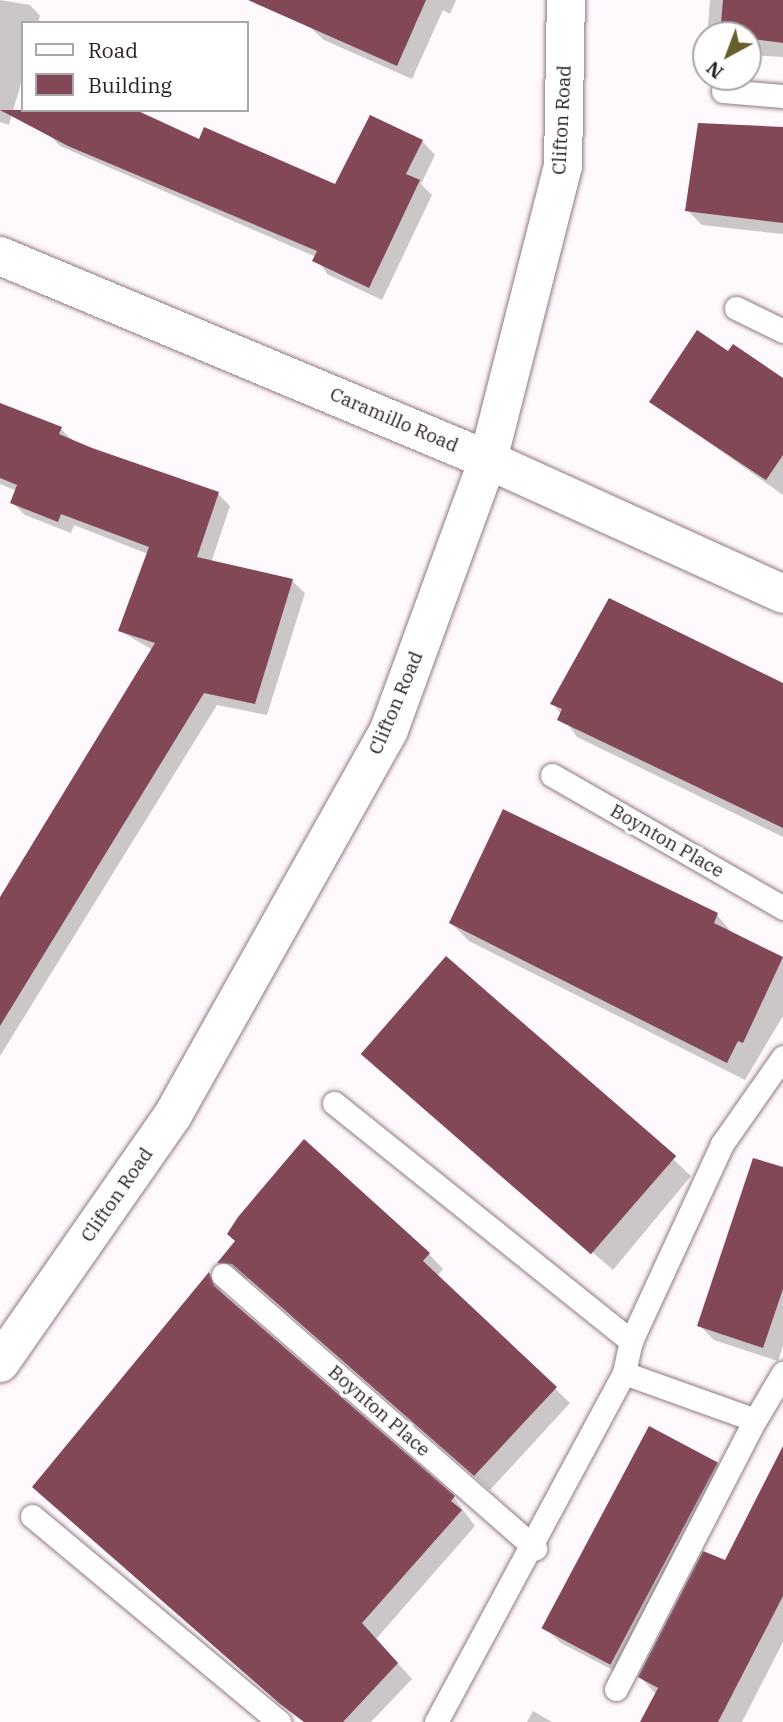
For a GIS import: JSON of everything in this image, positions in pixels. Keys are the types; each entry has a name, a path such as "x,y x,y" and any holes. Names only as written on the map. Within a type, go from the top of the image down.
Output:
{"main road":[{"name":"Clifton Road","path":"0,1363 173,1115 389,730 488,460 563,166 566,0"},
{"name":"Caramillo Road","path":"0,256 488,460 783,594"}],"lane":[{"path":"723,91 783,96"},
{"path":"736,308 783,331"},
{"name":"Boynton Place","path":"552,775 783,908"},
{"path":"436,1722 535,1548 624,1373 631,1341 723,1144 783,1057"},
{"path":"334,1103 631,1341"},
{"name":"Boynton Place","path":"223,1275 535,1548"},
{"path":"624,1373 755,1420"},
{"path":"616,1689 755,1420 783,1373"},
{"path":"32,1516 279,1722"}],"building":[{"path":"248,0 426,0 397,66"},
{"path":"723,0 783,0 783,43 762,40 762,21 721,21"},
{"path":"0,110 140,112 199,139 204,127 335,184 370,115 423,140 406,174 420,180 369,288 312,261 317,251 68,146"},
{"path":"698,123 783,127 783,223 685,211"},
{"path":"697,330 728,351 733,344 783,378 783,455 766,480 649,402"},
{"path":"0,403 62,427 59,434 92,448 219,492 197,557 293,579 255,704 204,693 0,1026 0,897 155,643 118,631 149,547 61,514 58,522 10,503 17,485 0,478"},
{"path":"609,598 783,683 783,828 557,720 562,709 550,704"},
{"path":"503,809 718,913 714,923 783,957 743,1043 738,1041 727,1063 449,923"},
{"path":"446,956 676,1156 591,1254 361,1054"},
{"path":"304,1139 430,1253 423,1261 557,1387 474,1476 232,1264 217,1263 235,1241 227,1234 238,1217"},
{"path":"753,1158 783,1167 783,1289 763,1348 697,1326"},
{"path":"209,1272 214,1286 455,1496 451,1501 462,1510 362,1623 398,1663 343,1722 304,1722 280,1704 32,1487"},
{"path":"649,1426 718,1463 610,1665 541,1628"},
{"path":"783,1446 783,1596 718,1722 640,1722 658,1688 638,1677 703,1551 725,1560"}]}
